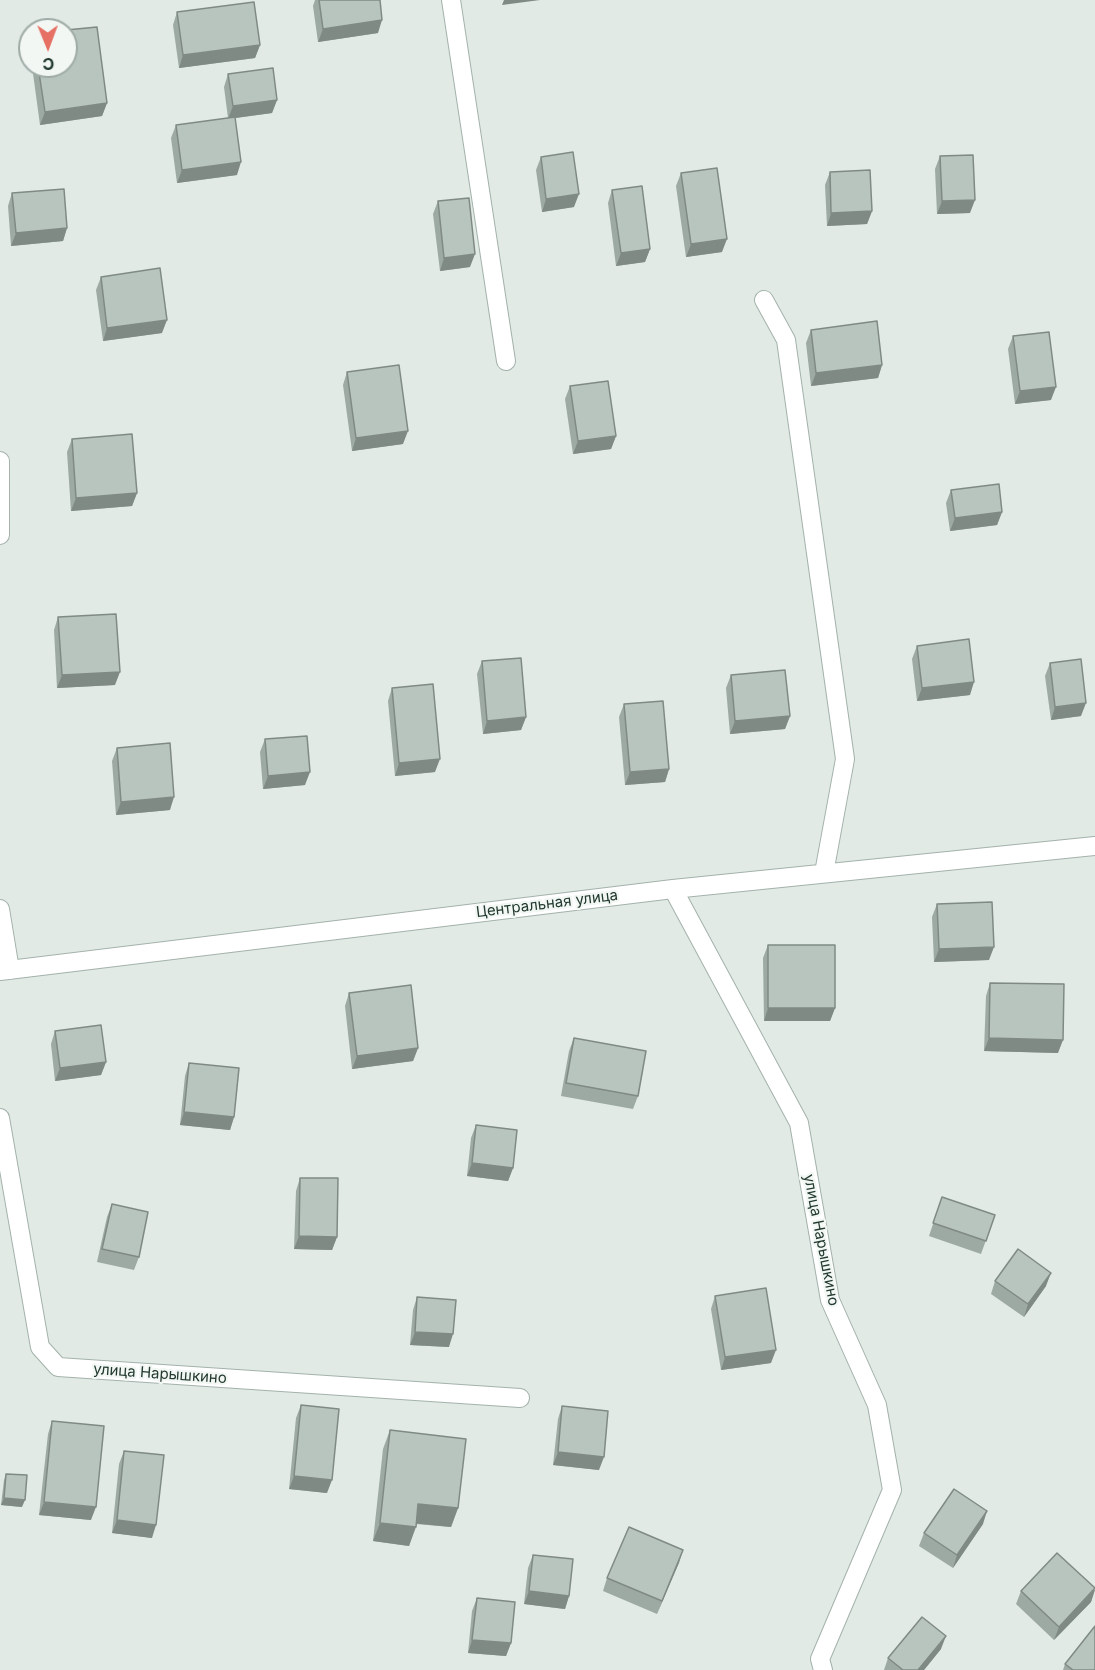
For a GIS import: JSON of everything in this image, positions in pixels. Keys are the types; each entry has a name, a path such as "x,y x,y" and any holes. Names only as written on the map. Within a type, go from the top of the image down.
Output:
{"street":[{"path":"451,0 506,361"},
{"path":"764,300 786,340 845,759 824,873"},
{"path":"0,461 0,535"},
{"name":"Центральная улица","path":"5,970 673,889 1095,846"},
{"name":"улица Нарышкино","path":"673,889 799,1123 830,1300 877,1405 892,1490 820,1659 823,1670"},
{"path":"0,909 5,970"},
{"name":"улица Нарышкино","path":"0,1118 40,1347 58,1367 520,1398"}],"building":[{"path":"319,0 380,0 382,20 323,29"},
{"path":"254,2 260,45 183,55 177,12"},
{"path":"97,27 107,103 45,112 40,78 78,78 78,29"},
{"path":"273,68 277,100 233,106 228,74"},
{"path":"235,117 241,162 182,170 176,125"},
{"path":"573,152 579,194 546,199 541,157"},
{"path":"973,155 975,200 942,201 940,156"},
{"path":"717,168 727,239 691,244 681,173"},
{"path":"870,170 872,211 831,213 830,172"},
{"path":"642,186 650,249 621,253 612,190"},
{"path":"64,189 67,228 16,233 12,193"},
{"path":"469,198 475,254 444,258 438,201"},
{"path":"160,268 167,320 107,328 101,277"},
{"path":"877,321 882,365 816,373 811,330"},
{"path":"1049,332 1056,387 1020,391 1013,336"},
{"path":"399,365 408,431 356,438 347,372"},
{"path":"608,381 616,436 578,441 570,386"},
{"path":"132,434 137,493 76,498 72,439"},
{"path":"999,484 1002,512 955,518 951,490"},
{"path":"116,614 120,672 62,675 58,617"},
{"path":"969,639 974,682 922,688 917,646"},
{"path":"521,658 526,717 487,721 482,661"},
{"path":"1081,659 1086,703 1055,707 1050,663"},
{"path":"785,670 790,716 735,721 731,675"},
{"path":"433,684 440,759 399,763 392,688"},
{"path":"663,701 669,769 630,772 624,704"},
{"path":"307,736 310,772 268,776 265,739"},
{"path":"170,743 174,797 121,802 117,748"},
{"path":"992,902 994,947 939,949 937,904"},
{"path":"768,945 835,945 835,1008 768,1008"},
{"path":"990,983 1064,984 1063,1040 989,1038"},
{"path":"411,985 418,1048 357,1056 349,993"},
{"path":"101,1025 106,1062 60,1068 55,1031"},
{"path":"574,1038 646,1051 638,1096 566,1083"},
{"path":"189,1063 239,1068 234,1117 184,1112"},
{"path":"476,1125 517,1130 513,1168 472,1163"},
{"path":"300,1178 338,1178 337,1237 299,1236"},
{"path":"942,1197 995,1215 986,1241 933,1223"},
{"path":"112,1204 148,1212 139,1257 102,1249"},
{"path":"1018,1249 1051,1273 1028,1304 995,1281"},
{"path":"766,1288 776,1350 725,1357 715,1296"},
{"path":"417,1297 456,1300 453,1334 415,1332"},
{"path":"301,1405 339,1409 332,1480 294,1476"},
{"path":"562,1406 608,1411 604,1457 558,1452"},
{"path":"52,1421 104,1426 96,1507 44,1502"},
{"path":"390,1430 466,1439 458,1508 418,1504 416,1527 380,1523"},
{"path":"124,1451 164,1455 156,1525 117,1520"},
{"path":"6,1474 27,1475 25,1500 4,1498"},
{"path":"954,1489 987,1511 957,1555 924,1533"},
{"path":"629,1527 683,1550 662,1601 607,1578"},
{"path":"1057,1553 1095,1588 1059,1627 1021,1591"},
{"path":"533,1555 573,1559 569,1596 529,1591"},
{"path":"477,1598 515,1602 511,1643 472,1640"},
{"path":"922,1617 946,1636 918,1670 903,1670 888,1658"},
{"path":"1095,1626 1095,1670 1073,1670 1065,1664"}]}
